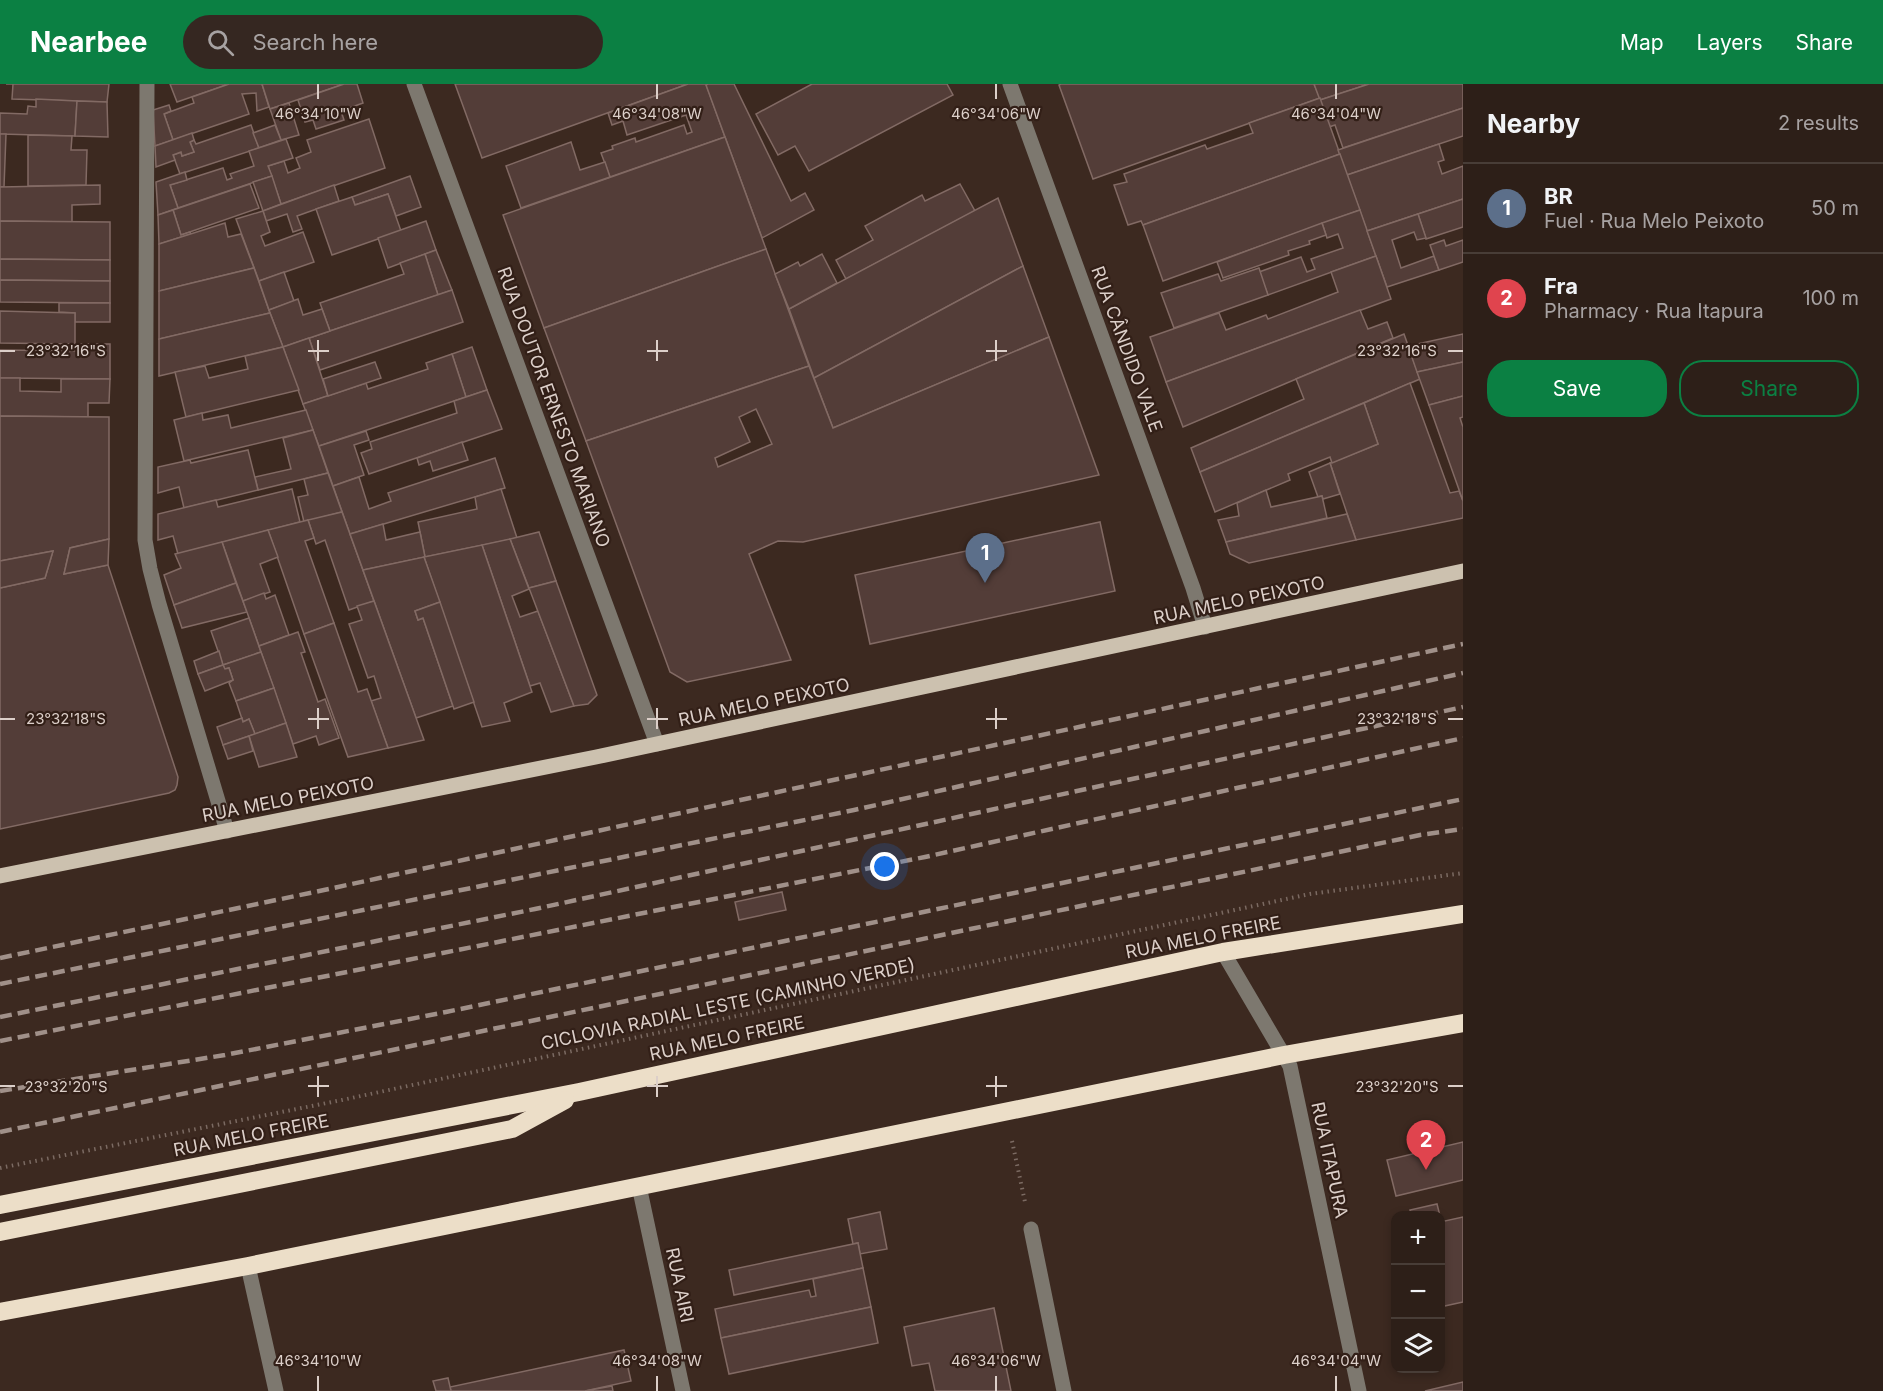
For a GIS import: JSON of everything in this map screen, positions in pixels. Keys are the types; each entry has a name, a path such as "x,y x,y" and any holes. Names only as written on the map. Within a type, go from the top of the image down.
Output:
{"highway":[{"name":"RUA MELO FREIRE","path":"0,1205 579,1092 1222,952 1463,914"},
{"path":"0,1312 248,1266 1284,1055 1463,1023"},
{"path":"0,1232 512,1129 579,1092"}],"main road":[{"name":"RUA MELO PEIXOTO","path":"0,876 657,744 1463,571"}],"street":[{"path":"147,84 145,540 157,596 226,831"},
{"name":"RUA DOUTOR ERNESTO MARIANO","path":"414,84 657,744"},
{"name":"RUA CÂNDIDO VALE","path":"1010,84 1193,588 1205,627"},
{"name":"RUA ITAPURA","path":"1222,952 1290,1066 1359,1391"},
{"name":"RUA AIRI","path":"639,1186 683,1391"},
{"path":"1031,1229 1064,1391"},
{"path":"248,1266 276,1391"}],"path":[{"name":"CICLOVIA RADIAL LESTE (CAMINHO VERDE)","path":"0,1168 342,1100 1310,894 1463,873"},
{"path":"1006,1111 1031,1229"}],"building":[{"path":"13,84 109,84 107,102 12,99"},
{"path":"170,84 229,84 177,102"},
{"path":"229,84 262,84 269,107 257,111 256,93 242,94 249,114 173,140 164,114 194,103 192,97"},
{"path":"262,84 344,84 270,109"},
{"path":"344,84 357,84 363,103 341,111 344,120 316,129 313,120 305,122 298,100"},
{"path":"455,84 688,84 482,158"},
{"path":"688,84 706,84 725,137 610,177 601,153 613,149 612,146 635,138 636,142 684,125 687,134 692,132 686,115 627,135 623,121 612,125 608,113"},
{"path":"734,84 791,201 805,193 814,210 762,238 706,85"},
{"path":"812,84 947,84 953,95 809,171 795,146 778,155 756,114"},
{"path":"1314,84 1320,98 1093,179 1059,85"},
{"path":"1314,84 1369,84 1320,100"},
{"path":"1369,84 1463,84 1463,108 1343,148 1335,125 1329,127 1320,100"},
{"path":"1320,98 1340,154 1143,225 1141,221 1128,225 1114,185 1127,182 1124,174 1205,145 1207,149 1253,133 1249,123"},
{"path":"36,99 77,101 75,136 0,134 0,113 27,114 28,106 36,107"},
{"path":"77,101 107,102 108,137 75,136"},
{"path":"289,103 299,135 281,140 270,109"},
{"path":"169,105 171,111 164,114 173,140 155,146 153,110"},
{"path":"1463,108 1463,136 1347,175 1338,150"},
{"path":"369,119 385,168 281,204 268,166 284,161 288,173 300,168 296,158 311,152 307,140"},
{"path":"251,125 259,148 180,174 173,155 181,152 182,156 194,152 190,142 194,140 196,144"},
{"path":"275,125 281,140 259,148 253,133"},
{"path":"192,133 194,140 190,142 194,152 182,156 181,152 173,155 175,160 156,167 155,146"},
{"path":"0,134 6,134 4,187 0,187"},
{"path":"28,135 72,136 71,150 87,150 86,185 28,186"},
{"path":"725,137 766,249 544,328 503,215"},
{"path":"286,139 293,158 268,166 272,176 178,208 170,185 223,168 227,180 232,178 230,174 254,166 249,151"},
{"path":"571,142 580,170 605,162 610,177 521,208 506,166"},
{"path":"1439,144 1444,160 1438,162 1442,174 1463,166 1463,199 1367,231 1347,175"},
{"path":"1340,154 1360,210 1163,281 1143,225"},
{"path":"185,172 187,180 170,185 178,208 158,215 156,182"},
{"path":"272,176 281,204 263,211 253,182"},
{"path":"410,176 421,207 396,216 388,194 355,205 352,197"},
{"path":"250,184 259,208 181,235 173,210"},
{"path":"960,184 975,211 846,279 836,260 873,240 865,226 922,195 925,201"},
{"path":"100,185 100,204 72,205 72,222 0,221 0,187"},
{"path":"334,185 339,201 297,216 302,229 293,232 287,214 266,221 263,211"},
{"path":"388,194 401,231 332,255 316,209 352,197 355,205"},
{"path":"998,198 1023,266 814,378 789,309"},
{"path":"1463,199 1463,227 1426,239 1418,214"},
{"path":"173,210 181,235 190,232 191,234 159,244 158,215"},
{"path":"1360,210 1376,256 1268,295 1259,272 1301,257 1307,272 1315,269 1311,259 1343,248 1338,234 1327,238 1322,223"},
{"path":"263,211 270,232 261,236 265,246 303,232 314,262 259,281 236,219"},
{"path":"1418,214 1426,238 1417,240 1414,232 1392,240 1401,268 1434,256 1439,270 1387,287 1367,231"},
{"path":"0,221 110,222 110,260 0,259"},
{"path":"426,221 436,250 388,268 378,238"},
{"path":"225,223 228,237 241,234 254,268 159,291 159,244"},
{"path":"1322,223 1326,235 1309,241 1310,244 1288,251 1289,255 1223,278 1217,262"},
{"path":"1444,240 1446,246 1463,240 1463,262 1439,270 1430,245"},
{"path":"766,249 809,366 586,441 544,328"},
{"path":"436,250 452,290 438,295 425,254"},
{"path":"425,254 438,295 330,331 320,303 404,274 400,263"},
{"path":"822,254 837,283 789,309 775,274 798,262 800,266"},
{"path":"1376,256 1391,299 1166,382 1150,337 1219,313 1226,330 1266,315 1268,319 1338,292 1331,272"},
{"path":"0,259 110,260 110,281 0,280"},
{"path":"1023,266 1049,337 833,428 814,378"},
{"path":"254,268 270,313 159,339 159,291"},
{"path":"1259,268 1268,295 1174,328 1161,293 1218,274 1221,281"},
{"path":"284,272 294,301 269,310 259,281"},
{"path":"0,280 110,281 110,303 0,302"},
{"path":"452,290 463,322 320,370 309,338"},
{"path":"298,299 303,315 322,309 330,331 283,347 269,310"},
{"path":"59,303 110,303 110,322 75,322 75,313 59,312"},
{"path":"1360,310 1368,329 1387,322 1393,338 1183,427 1166,382"},
{"path":"0,311 75,313 75,344 0,343"},
{"path":"270,313 283,347 159,376 159,339"},
{"path":"1404,334 1420,379 1200,472 1191,448 1304,399 1296,379"},
{"path":"1463,334 1463,362 1417,372 1408,346"},
{"path":"1049,337 1099,475 803,542 778,541 749,554 791,660 687,682 670,672 586,441 809,366 833,428","holes":["756,409 772,444 718,467 715,458 750,442 739,417"]},
{"path":"309,338 328,396 303,404 283,347"},
{"path":"81,344 110,344 110,379 0,378 0,350 81,351"},
{"path":"283,347 299,390 186,417 175,372 205,366 209,378 248,369 245,356"},
{"path":"472,347 487,390 466,397 452,354"},
{"path":"452,354 466,397 319,446 303,404 366,383 368,389 428,369 426,363"},
{"path":"375,362 381,378 328,396 323,379"},
{"path":"1463,362 1463,396 1429,405 1417,372"},
{"path":"0,378 20,378 20,391 61,392 61,379 110,379 109,403 88,403 88,417 0,416"},
{"path":"1410,383 1450,493 1459,491 1463,501 1463,518 1356,540 1330,463 1378,444 1364,403"},
{"path":"487,390 502,429 369,474 361,453 372,449 370,442 457,413 454,401"},
{"path":"1463,396 1463,417 1460,418 1463,427 1463,501 1429,405"},
{"path":"1364,403 1378,444 1332,463 1330,457 1288,474 1290,480 1215,512 1200,472"},
{"path":"306,410 313,430 184,461 174,420 202,413 203,420 228,415 231,428"},
{"path":"0,416 109,417 109,539 70,548 64,574 108,565 178,777 175,790 169,793 0,829 0,588 45,578 53,551 0,561"},
{"path":"313,430 328,473 258,490 255,477 291,469 283,438"},
{"path":"366,431 369,440 354,445 364,475 333,486 319,446"},
{"path":"462,442 468,460 433,471 430,461 419,465 417,458"},
{"path":"248,450 258,490 184,508 179,487 158,493 158,467 190,460 191,463"},
{"path":"495,458 505,488 350,534 333,486 359,477 369,509 391,501 388,493"},
{"path":"1330,463 1340,494 1323,499 1322,496 1318,497 1309,472"},
{"path":"328,473 342,512 304,522 298,497 308,495 304,479"},
{"path":"292,489 300,522 178,554 173,536 158,540 158,514 216,500 218,507"},
{"path":"501,489 517,538 425,557 418,522 477,509 475,497"},
{"path":"1266,490 1271,507 1322,496 1327,518 1226,542 1218,520 1239,516 1237,503"},
{"path":"342,512 374,601 349,610 325,540 316,544 308,520"},
{"path":"1347,514 1356,540 1249,563 1230,554 1226,542"},
{"path":"308,520 314,538 305,541 334,623 304,634 268,530"},
{"path":"1100,522 1115,591 870,644 855,575"},
{"path":"383,524 386,540 420,532 425,557 363,570 350,534"},
{"path":"268,530 278,557 260,564 270,592 243,601 222,542"},
{"path":"539,532 556,581 529,588 510,539"},
{"path":"109,539 108,565 64,574 70,548"},
{"path":"510,539 529,589 512,596 520,617 538,611 574,706 551,712 540,683 530,686 482,545"},
{"path":"222,542 236,583 174,605 164,575 181,568 175,554"},
{"path":"482,545 532,692 504,703 510,721 482,727 424,557"},
{"path":"53,551 45,578 0,588 0,561"},
{"path":"424,557 440,602 415,611 418,620 423,618 453,706 416,718 363,570"},
{"path":"556,581 597,695 588,704 574,706 529,588"},
{"path":"236,583 247,612 182,628 174,605"},
{"path":"264,593 266,599 275,595 289,635 259,646 243,601"},
{"path":"374,601 424,740 388,748 371,701 381,698 374,676 368,678 349,624 362,620 357,606"},
{"path":"440,602 474,702 454,709 423,618 418,620 415,611"},
{"path":"249,618 261,652 223,665 211,631"},
{"path":"334,623 358,692 367,689 388,748 348,757 304,634"},
{"path":"298,632 305,652 301,653 318,702 325,699 339,738 319,745 316,736 293,744 259,646"},
{"path":"219,651 223,665 198,674 194,661"},
{"path":"261,652 274,688 236,701 229,683 233,680 229,668 225,669 223,665"},
{"path":"223,665 225,669 229,668 233,680 205,691 198,674"},
{"path":"274,688 286,723 255,734 249,719 243,722 236,701"},
{"path":"242,718 243,722 249,719 255,734 223,745 217,727"},
{"path":"286,723 297,757 259,767 249,736"},
{"path":"249,736 253,751 228,759 223,745"},
{"path":"782,892 786,910 739,920 735,902"},
{"path":"1463,1142 1463,1180 1396,1196 1387,1160"},
{"path":"1437,1204 1439,1211 1410,1211"},
{"path":"880,1212 887,1249 860,1254 858,1243 853,1244 848,1219"},
{"path":"1463,1217 1463,1302 1445,1306 1445,1265 1445,1221"},
{"path":"858,1243 863,1268 734,1295 729,1270"},
{"path":"863,1268 871,1307 721,1338 715,1309 809,1290 811,1297 816,1296 813,1279"},
{"path":"871,1307 878,1343 729,1374 721,1338"},
{"path":"994,1308 1011,1391 935,1391 929,1363 912,1366 904,1327"},
{"path":"624,1350 631,1381 585,1391 451,1391 450,1387"},
{"path":"448,1378 451,1391 436,1391 433,1381"},
{"path":"1463,1382 1463,1391 1425,1391"},
{"path":"612,1386 613,1391 585,1391"}],"railway":[{"path":"0,958 1463,644"},
{"path":"0,984 854,810 1463,673"},
{"path":"0,1017 535,909 1463,707"},
{"path":"0,1041 925,857 1463,738"},
{"path":"0,1091 225,1055 446,1012 1463,799"},
{"path":"0,1132 1420,835 1463,829"}],"place":[{"name":"BR","path":"985,583"},
{"name":"Fra","path":"1426,1170"}]}
